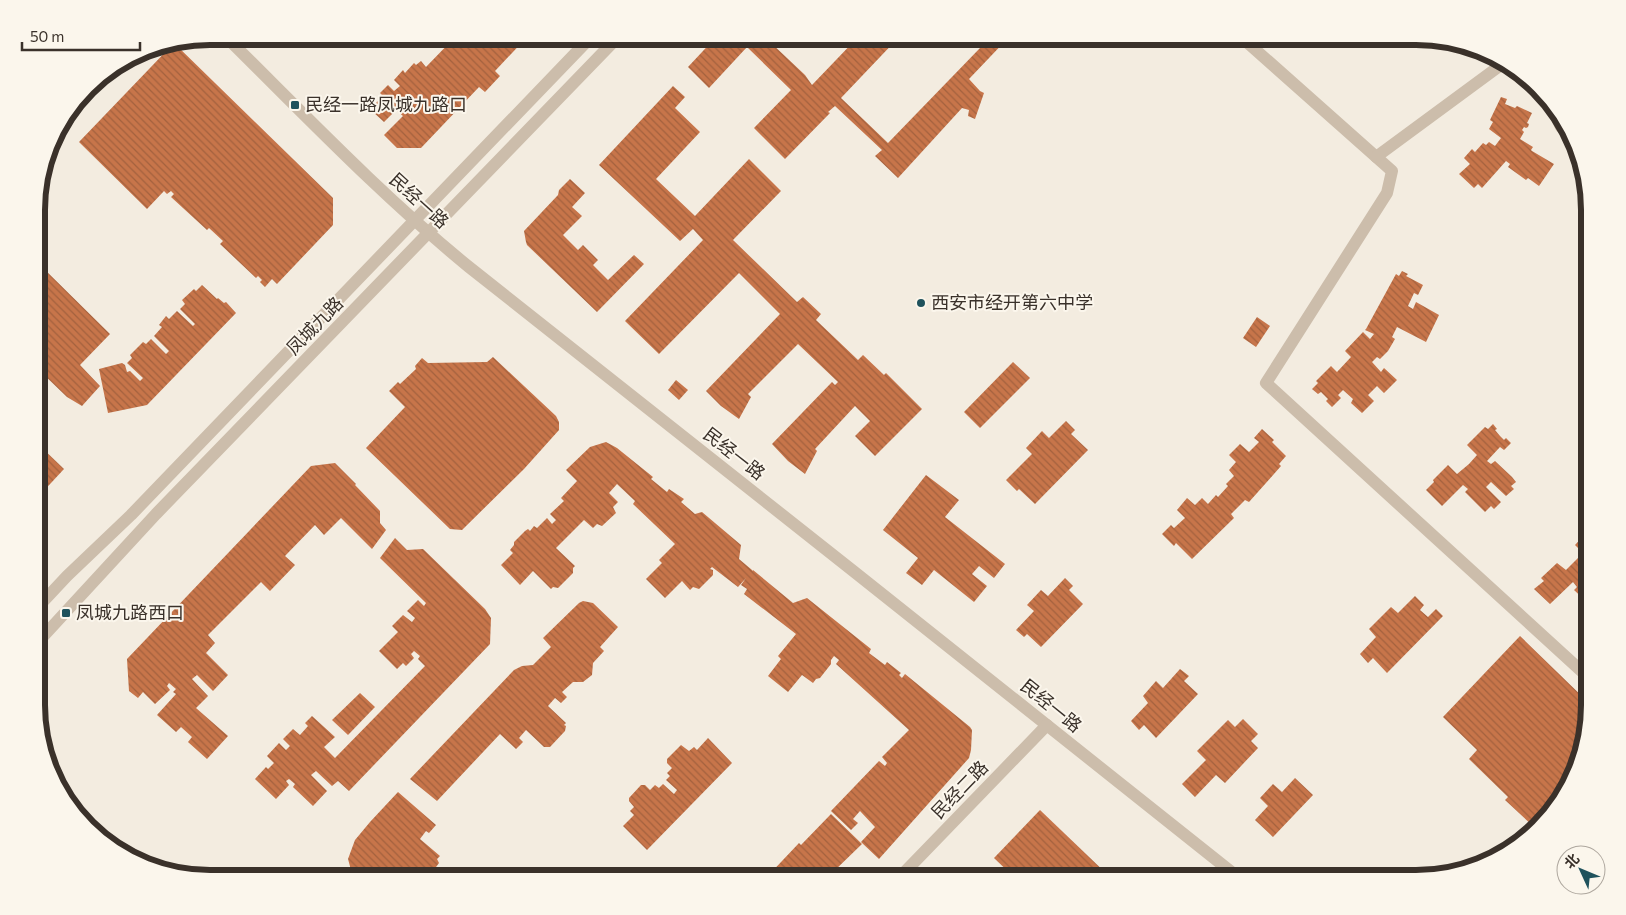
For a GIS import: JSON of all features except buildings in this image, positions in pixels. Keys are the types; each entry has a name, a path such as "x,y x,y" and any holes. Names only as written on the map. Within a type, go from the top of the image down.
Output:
{"street":[{"name":"民经一路","path":"234,45 414,221 468,267 1229,870"},
{"name":"凤城九路","path":"45,600 131,515 583,45"},
{"name":"凤城九路","path":"45,634 156,514 609,45"},
{"path":"1250,45 1392,171 1387,193 1266,384 1581,671"},
{"path":"1376,157 1498,67"},
{"name":"民经二路","path":"906,870 1048,725"}],"place":[{"name":"民经一路凤城九路口","path":"295,105"},
{"name":"西安市经开第六中学","path":"921,303"},
{"name":"凤城九路西口","path":"66,613"}]}
